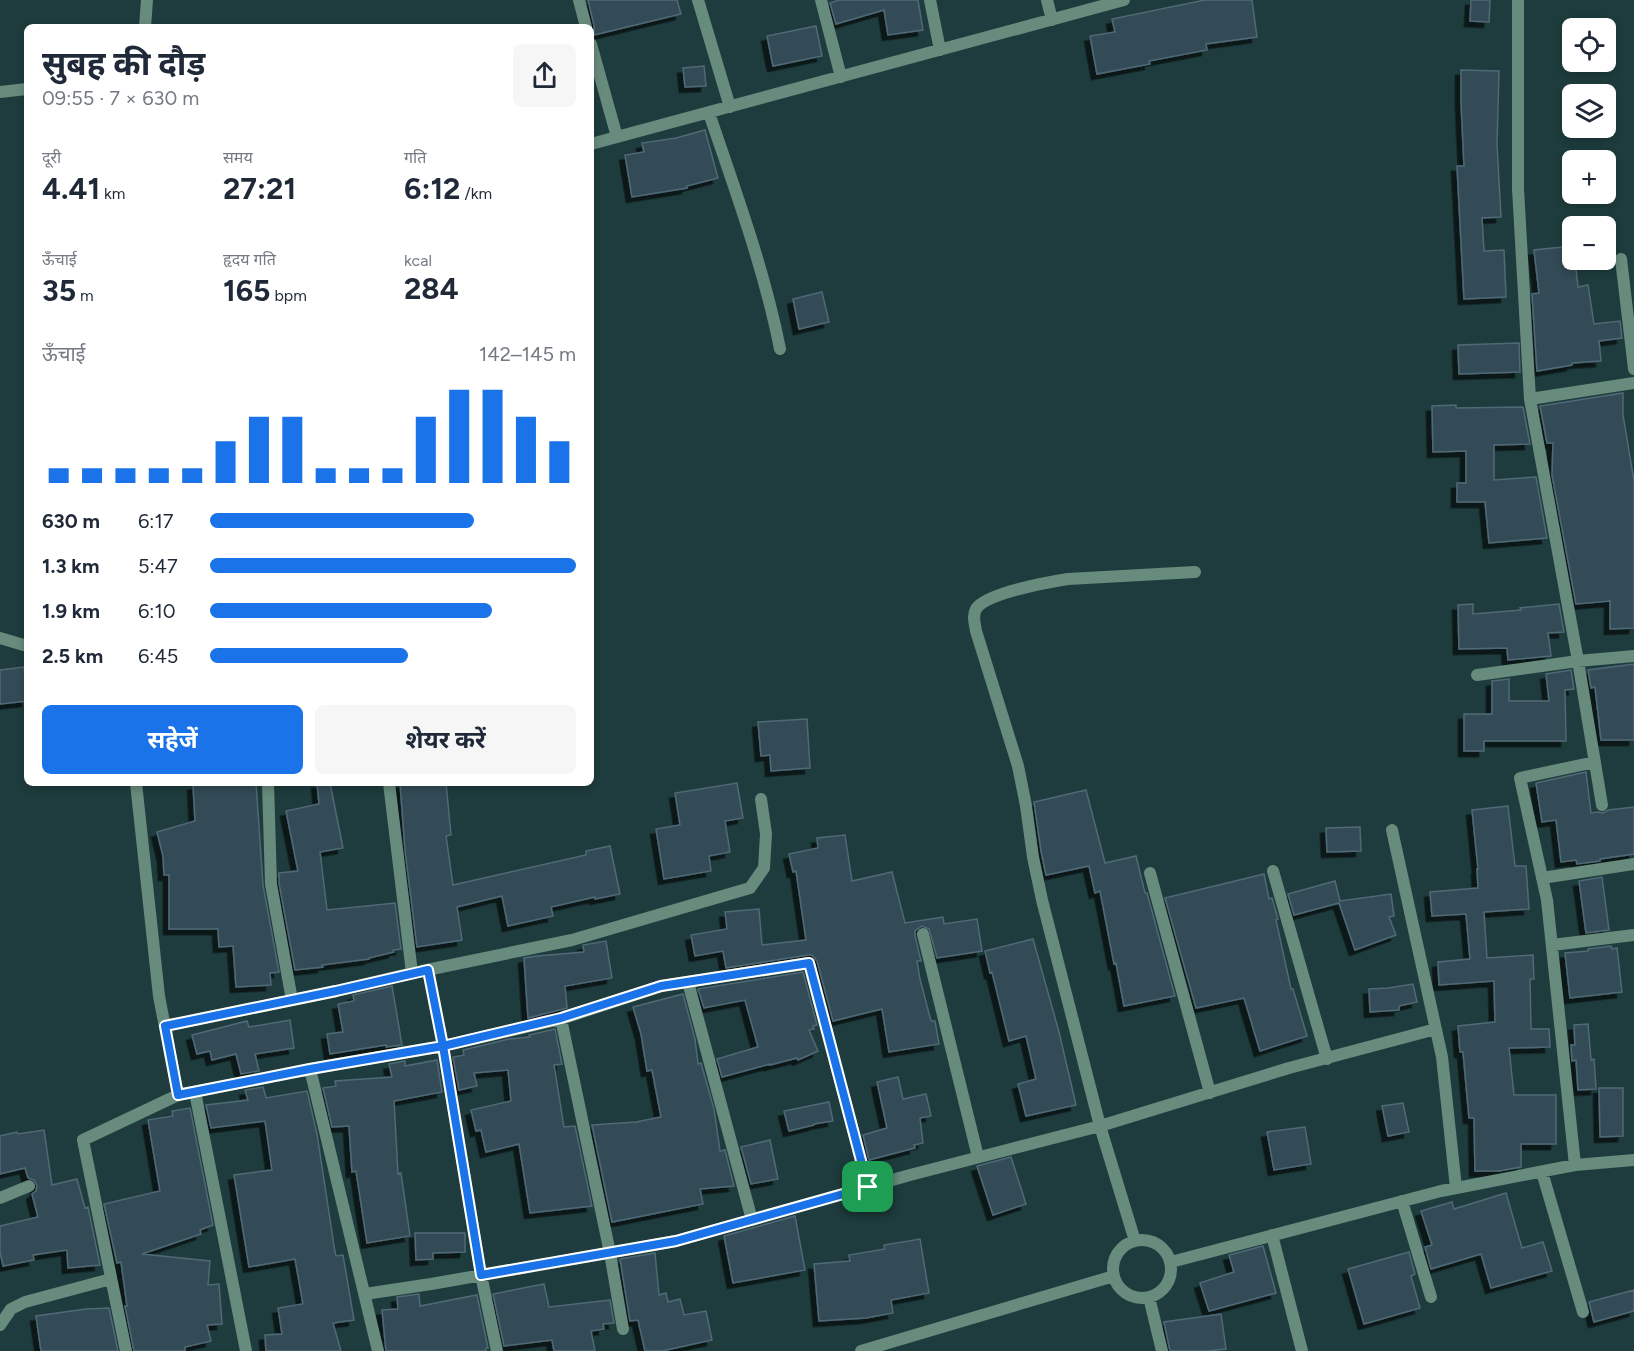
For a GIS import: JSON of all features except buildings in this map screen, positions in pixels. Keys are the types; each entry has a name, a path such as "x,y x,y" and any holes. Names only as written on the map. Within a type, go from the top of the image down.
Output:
{"street":[{"path":"145,24 147,0"},
{"path":"579,0 585,24"},
{"path":"698,0 730,107"},
{"path":"821,0 841,77"},
{"path":"930,0 940,50"},
{"path":"1047,0 1052,20"},
{"path":"594,143 1124,0"},
{"path":"1518,0 1518,189 1530,399 1602,805"},
{"path":"594,54 618,137"},
{"path":"0,92 24,89"},
{"path":"709,113 773,313 780,349"},
{"path":"1621,259 1634,369"},
{"path":"1530,399 1634,383"},
{"path":"1135,1241 1100,1126 1042,900 1018,766 976,631 974,612 977,606 998,595 1054,581 1195,572"},
{"path":"0,638 24,645"},
{"path":"1477,675 1634,656"},
{"path":"1575,1165 1547,900 1520,778 1595,762"},
{"path":"136,786 159,996 178,1095"},
{"path":"268,786 271,884 292,1000"},
{"path":"389,786 412,973"},
{"path":"165,1026 572,940 750,888 764,868 766,834 761,799"},
{"path":"1392,831 1442,1057 1456,1188"},
{"path":"1542,878 1634,864"},
{"path":"1273,871 1327,1059"},
{"path":"1150,873 1210,1093"},
{"path":"922,934 978,1157"},
{"path":"1552,945 1634,935"},
{"path":"126,1351 83,1140 178,1095 443,1046 561,1018 661,986 809,963 868,1187"},
{"path":"428,970 481,1275 497,1351"},
{"path":"688,982 752,1220"},
{"path":"561,1018 610,1253 623,1329"},
{"path":"365,1294 676,1241 978,1157 1100,1126 1436,1029"},
{"path":"310,1069 378,1351"},
{"path":"195,1092 246,1351"},
{"path":"1170,1262 1456,1188 1575,1165 1634,1160"},
{"path":"1542,1172 1583,1312"},
{"path":"0,1198 29,1186"},
{"path":"1402,1201 1431,1297"},
{"path":"1272,1236 1302,1351"},
{"path":"1135,1241 1153,1242 1167,1254 1170,1262 1172,1271 1169,1280 1164,1288 1149,1297 1131,1296 1118,1284 1114,1276 1115,1258 1127,1244 1135,1241"},
{"path":"861,1351 1114,1276"},
{"path":"0,1325 11,1309 25,1302 111,1279"},
{"path":"1149,1297 1162,1351"},
{"path":"906,1338 910,1351"}],"route":[{"path":"868,1187 676,1241 481,1275 443,1046 178,1095 165,1026 428,970 443,1046 561,1018 661,986 809,963 868,1187"}]}
